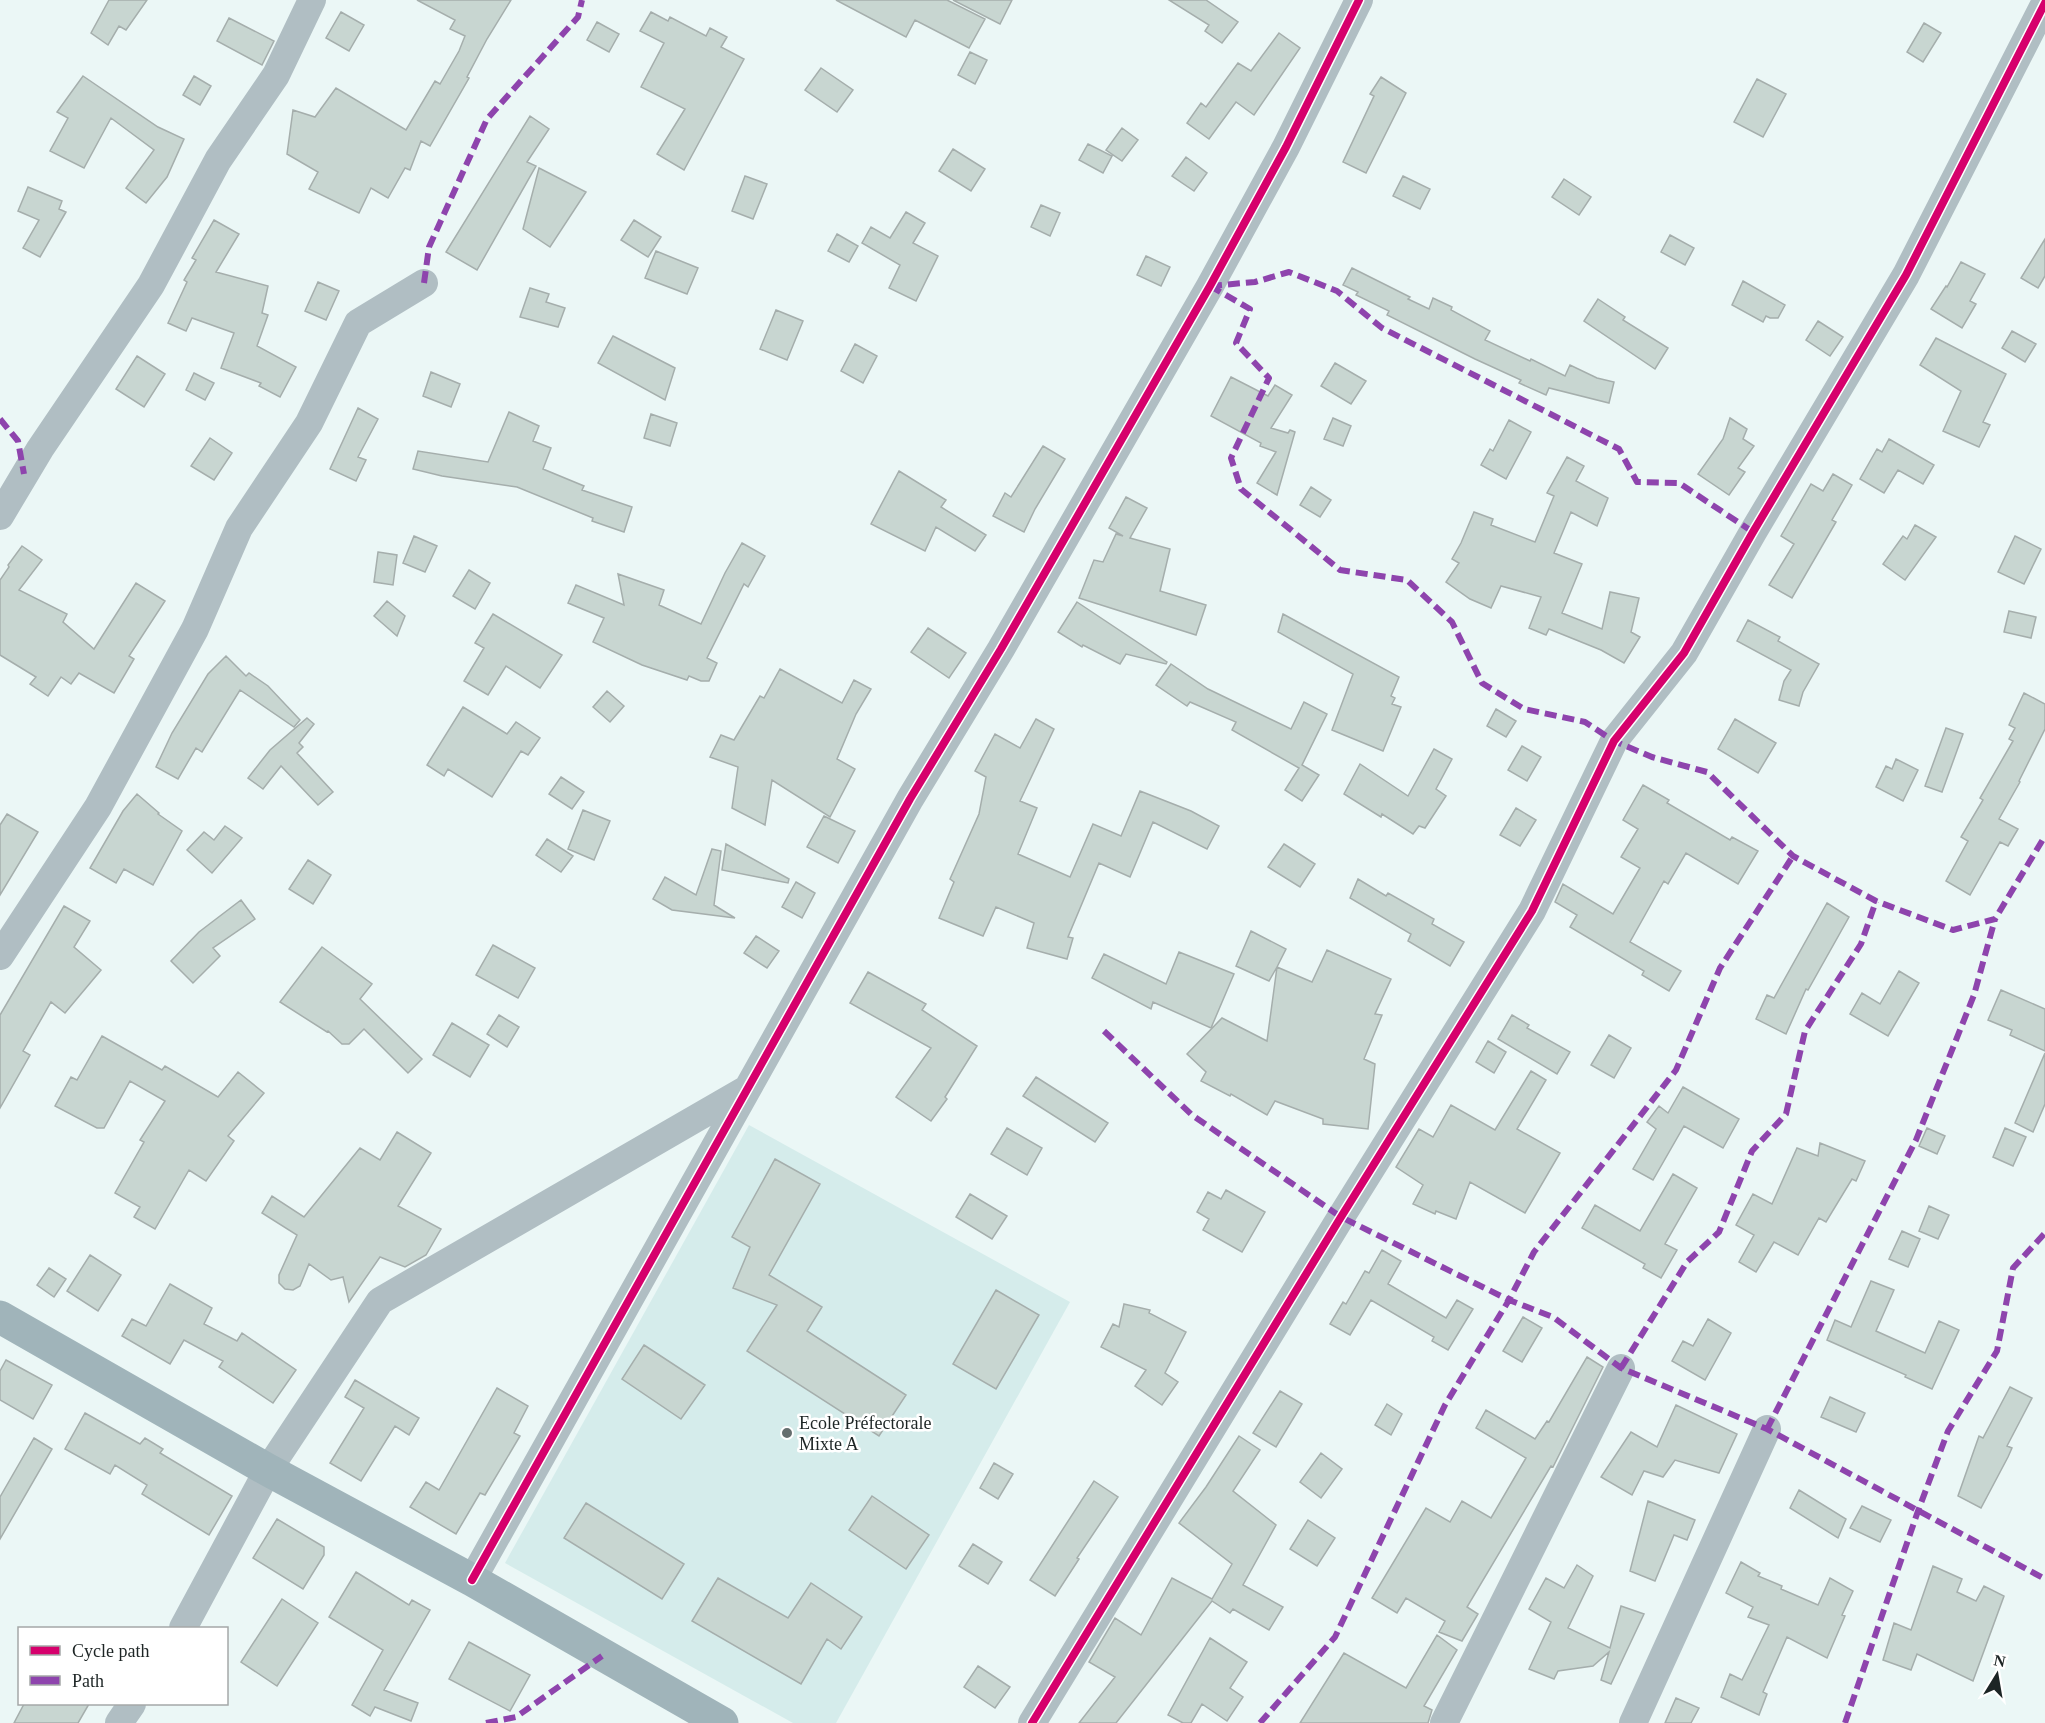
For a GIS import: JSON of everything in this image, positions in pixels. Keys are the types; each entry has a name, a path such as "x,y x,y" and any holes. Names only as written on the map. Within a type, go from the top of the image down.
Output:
{"main road":[{"path":"0,1317 268,1470 472,1580 722,1723"}],"street":[{"path":"0,516 35,456 151,285 218,160 276,75 312,0"},
{"path":"472,1580 910,799 1001,649 1210,286 1286,147 1359,0"},
{"path":"1032,1723 1347,1207 1532,911 1614,741 1684,653 1753,531 1906,274 2045,3"},
{"path":"0,956 98,807 195,629 239,528 309,423 358,323 424,283"},
{"path":"184,1627 268,1470 380,1301 747,1089"},
{"path":"1443,1723 1621,1368"},
{"path":"1633,1723 1767,1429"},
{"path":"119,1723 131,1705"}],"shaded area":[{"name":"Ecole Préfectorale Mixte A","path":"749,1125 1070,1302 836,1723 793,1723 505,1563"}],"building":[{"path":"109,0 147,0 126,30 119,26 108,45 91,33"},
{"path":"417,0 511,0 487,39 467,77 469,78 430,146 421,141 410,170 405,168 388,198 371,188 359,213 309,189 318,172 287,154 293,110 315,117 336,88 406,130 435,81 440,84 465,36 450,29 455,20"},
{"path":"836,0 947,0 985,19 969,48 915,20 906,37"},
{"path":"953,0 1012,0 1000,24"},
{"path":"1169,0 1206,0 1238,22 1222,43 1205,31 1209,25"},
{"path":"341,12 364,25 349,51 326,38"},
{"path":"651,12 668,21 670,17 706,36 710,28 727,37 721,47 744,59 684,170 657,154 685,109 641,87 664,43 640,31"},
{"path":"229,18 274,41 262,65 217,41"},
{"path":"597,22 619,34 609,52 587,40"},
{"path":"1924,23 1941,33 1923,62 1907,52"},
{"path":"1279,33 1300,48 1254,115 1236,102 1209,139 1187,123 1201,103 1206,107 1238,63 1251,71"},
{"path":"970,52 987,60 975,84 958,75"},
{"path":"821,68 853,90 837,112 805,90"},
{"path":"83,76 158,127 184,139 167,177 146,203 126,188 154,150 111,118 84,168 50,151 68,118 57,112"},
{"path":"194,76 211,86 200,105 183,95"},
{"path":"1381,77 1406,93 1366,173 1343,162 1374,96 1370,94"},
{"path":"1757,79 1786,94 1763,137 1734,122"},
{"path":"530,116 549,129 527,162 536,166 477,270 446,252"},
{"path":"1122,128 1138,140 1122,161 1106,150"},
{"path":"1088,144 1112,156 1103,173 1079,160"},
{"path":"953,149 985,169 971,191 939,171"},
{"path":"1186,157 1207,173 1194,191 1172,176"},
{"path":"539,168 586,192 550,247 523,229"},
{"path":"745,176 767,184 753,219 732,211"},
{"path":"1403,176 1430,189 1420,209 1393,196"},
{"path":"1564,179 1591,197 1579,215 1552,197"},
{"path":"28,187 62,201 59,209 66,212 40,257 23,248 39,220 18,211"},
{"path":"1041,205 1060,213 1050,236 1031,227"},
{"path":"906,212 925,223 913,243 938,256 916,301 889,288 900,265 862,243 871,227 890,238"},
{"path":"214,220 239,234 216,272 268,286 262,313 268,315 257,346 296,367 280,397 259,386 261,383 221,368 234,333 192,318 186,331 168,323 187,282 184,280 196,260 192,258"},
{"path":"634,220 661,237 648,257 621,240"},
{"path":"837,234 858,246 849,262 828,251"},
{"path":"1670,235 1694,248 1685,265 1661,252"},
{"path":"2045,239 2045,276 2038,288 2021,278"},
{"path":"656,251 698,268 687,294 645,278"},
{"path":"1146,256 1170,267 1161,286 1137,275"},
{"path":"1961,262 1985,274 1970,301 1976,304 1962,328 1931,309"},
{"path":"1352,268 1429,309 1433,298 1452,307 1451,310 1490,331 1485,340 1530,361 1531,359 1565,376 1570,365 1597,378 1614,382 1609,403 1549,388 1546,395 1519,383 1521,380 1387,315 1389,311 1356,295 1358,292 1343,285"},
{"path":"1743,281 1785,305 1778,318 1766,316 1763,322 1732,305"},
{"path":"318,282 339,291 326,320 305,311"},
{"path":"530,288 549,294 546,302 565,308 558,327 520,317"},
{"path":"1598,299 1625,317 1623,320 1668,348 1655,369 1584,321"},
{"path":"776,310 803,321 787,360 760,349"},
{"path":"1818,321 1843,337 1830,356 1806,340"},
{"path":"2012,331 2036,344 2025,362 2002,348"},
{"path":"613,336 675,368 665,400 598,363"},
{"path":"1936,338 2006,374 1983,422 1990,425 1979,447 1943,431 1961,391 1920,365"},
{"path":"855,344 877,356 863,383 841,371"},
{"path":"137,356 165,374 144,407 116,389"},
{"path":"1335,363 1366,381 1351,404 1321,386"},
{"path":"431,372 460,384 451,407 423,396"},
{"path":"194,373 214,383 205,400 186,390"},
{"path":"1231,377 1268,396 1275,385 1292,395 1271,428 1288,433 1290,430 1295,432 1277,495 1257,483 1276,452 1260,446 1261,443 1211,416"},
{"path":"358,408 378,419 358,457 366,460 356,481 330,469"},
{"path":"509,412 539,426 533,441 551,448 543,469 584,486 582,490 632,507 624,532 592,521 593,518 517,487 442,476 413,469 418,451 488,462"},
{"path":"651,414 677,423 670,446 644,438"},
{"path":"1333,418 1351,426 1343,446 1324,439"},
{"path":"1730,418 1747,429 1743,439 1754,446 1738,468 1745,472 1729,495 1698,474 1723,439"},
{"path":"1509,420 1531,432 1506,479 1481,465 1490,449 1493,451"},
{"path":"210,438 232,453 214,480 191,466"},
{"path":"1889,439 1934,465 1923,484 1898,470 1884,493 1860,479 1877,449 1882,452"},
{"path":"1043,446 1065,459 1024,532 993,516 1005,493 1011,497"},
{"path":"1567,457 1584,466 1576,481 1608,498 1597,526 1571,512 1554,553 1582,564 1562,613 1602,629 1610,592 1639,598 1631,632 1640,637 1624,663 1601,650 1549,629 1546,635 1529,628 1541,597 1501,586 1491,608 1470,599 1446,582 1459,563 1452,559 1474,512 1493,519 1491,525 1535,542 1554,496 1547,493"},
{"path":"899,471 946,500 941,507 986,535 975,551 936,527 925,551 871,524"},
{"path":"1833,474 1852,485 1832,520 1836,522 1792,598 1769,585 1794,544 1781,536 1811,484 1823,491"},
{"path":"1311,487 1331,500 1320,517 1300,505"},
{"path":"1126,497 1147,508 1130,538 1170,549 1160,591 1206,605 1196,635 1079,598 1094,560 1103,562 1116,534 1123,536 1109,528"},
{"path":"1915,525 1936,537 1905,580 1883,564 1903,536 1907,539"},
{"path":"414,536 437,546 425,572 403,563"},
{"path":"2015,536 2041,549 2024,584 1998,572"},
{"path":"742,543 765,556 748,587 744,584 707,658 717,663 709,681 701,681 689,676 687,680 642,665 593,642 604,618 568,603 576,585 624,605 618,574 664,590 659,605 701,624"},
{"path":"22,546 42,560 19,590 67,614 63,622 94,649 136,583 165,601 129,656 134,659 114,693 79,673 71,684 61,677 48,696 30,684 36,677 0,655 0,580"},
{"path":"378,552 397,555 393,585 374,582"},
{"path":"469,570 490,583 475,609 453,596"},
{"path":"387,601 405,616 397,636 374,616"},
{"path":"1077,602 1167,662 1166,664 1126,654 1120,664 1083,645 1082,647 1058,632"},
{"path":"2009,611 2036,617 2031,638 2004,632"},
{"path":"493,614 562,655 540,688 506,666 488,695 464,681 484,648 475,643"},
{"path":"1283,614 1399,677 1391,696 1395,698 1392,704 1401,707 1383,751 1332,730 1353,674 1278,632"},
{"path":"1748,620 1780,637 1778,641 1819,664 1803,692 1799,706 1779,700 1784,681 1791,670 1737,641"},
{"path":"928,628 966,653 949,678 911,652"},
{"path":"226,656 246,676 249,673 268,686 300,720 294,727 240,690 202,752 196,748 178,779 156,767 172,733 208,674"},
{"path":"1171,664 1208,689 1291,729 1304,702 1327,714 1302,765 1319,775 1302,801 1285,790 1299,768 1232,730 1236,722 1190,702 1187,706 1156,685"},
{"path":"780,669 842,703 854,680 871,689 856,714 837,759 855,769 830,817 772,780 765,825 732,808 738,767 710,757 721,735 734,740 760,696 764,698"},
{"path":"607,691 624,706 610,722 593,707"},
{"path":"2024,693 2045,704 2045,729 2020,782 1999,819 2018,829 2008,846 2000,842 1970,895 1946,881 1968,841 1961,837 1983,800 1980,798 2013,741 2009,739 2015,728 2009,725"},
{"path":"463,707 507,734 516,722 540,738 528,755 521,751 492,797 448,769 444,776 427,765"},
{"path":"1496,709 1516,721 1506,737 1487,726"},
{"path":"307,718 314,724 299,743 303,747 297,753 333,792 318,805 281,766 263,789 248,778 270,750"},
{"path":"1036,719 1054,729 1020,801 1037,808 1018,854 1070,877 1093,824 1121,836 1140,791 1191,811 1219,826 1207,849 1153,822 1130,877 1099,863 1068,937 1073,938 1067,959 1027,948 1034,923 996,907 983,936 939,918 954,882 950,879 979,814 986,777 975,771 995,734 1020,748"},
{"path":"1735,719 1776,743 1758,773 1718,749"},
{"path":"1946,728 1963,734 1942,792 1925,786"},
{"path":"1522,746 1541,757 1527,781 1508,770"},
{"path":"1434,749 1452,759 1436,789 1446,796 1425,828 1419,826 1413,834 1344,794 1360,764 1408,796"},
{"path":"1896,759 1918,770 1903,801 1876,787 1886,766 1892,769"},
{"path":"561,777 584,792 572,809 549,794"},
{"path":"1643,785 1669,800 1667,803 1730,840 1732,837 1758,851 1738,884 1686,853 1668,884 1664,881 1630,942 1681,971 1669,991 1642,975 1644,971 1570,927 1577,915 1555,902 1563,884 1613,914 1640,868 1621,857 1638,829 1623,820"},
{"path":"137,794 158,814 182,831 153,885 124,869 116,883 90,868 123,811"},
{"path":"1516,808 1536,820 1520,846 1500,835"},
{"path":"583,810 610,821 594,860 568,849"},
{"path":"7,814 38,832 0,895 0,825"},
{"path":"824,816 855,831 838,863 807,847"},
{"path":"225,826 242,838 212,873 187,850 204,832 214,840"},
{"path":"547,839 573,856 561,872 536,855"},
{"path":"726,844 789,879 788,883 722,870"},
{"path":"1284,844 1315,864 1300,887 1268,867"},
{"path":"712,849 721,851 714,905 735,918 672,910 653,899 665,877 696,895"},
{"path":"308,860 331,875 313,904 289,889"},
{"path":"1358,879 1386,896 1388,893 1434,919 1432,924 1464,942 1450,966 1408,941 1411,934 1350,898"},
{"path":"796,882 815,893 802,918 782,907"},
{"path":"241,900 255,919 213,948 220,956 193,983 171,961 199,932"},
{"path":"1827,903 1849,917 1808,990 1806,989 1786,1034 1756,1019 1767,995 1774,998"},
{"path":"64,906 90,921 74,947 101,970 65,1013 51,1002 23,1051 30,1055 0,1108 0,1015"},
{"path":"1251,931 1286,949 1269,981 1236,966"},
{"path":"756,936 779,951 767,968 744,953"},
{"path":"493,945 535,968 518,998 476,975"},
{"path":"322,947 372,984 360,999 422,1059 408,1073 364,1029 349,1044 342,1044 328,1031 280,1002"},
{"path":"1327,950 1391,979 1375,1014 1382,1015 1364,1059 1375,1064 1368,1129 1323,1124 1323,1119 1275,1101 1267,1115 1231,1094 1230,1096 1201,1081 1206,1072 1187,1054 1222,1018 1267,1041 1277,967 1312,982"},
{"path":"1179,952 1234,974 1211,1028 1153,1002 1151,1009 1092,978 1104,954 1166,984"},
{"path":"1899,971 1919,983 1888,1036 1850,1014 1862,993 1880,1004"},
{"path":"868,972 926,1004 922,1010 977,1046 945,1097 947,1099 931,1121 896,1097 931,1048 850,1003"},
{"path":"2001,990 2045,1009 2045,1051 2010,1035 2012,1030 1988,1020"},
{"path":"499,1015 519,1027 507,1047 487,1034"},
{"path":"1512,1015 1529,1025 1527,1028 1570,1052 1557,1074 1498,1039"},
{"path":"452,1023 489,1045 470,1077 433,1055"},
{"path":"1609,1035 1631,1048 1614,1078 1591,1065"},
{"path":"102,1036 162,1070 165,1066 218,1097 238,1072 264,1093 228,1136 234,1141 206,1181 189,1170 155,1229 134,1217 140,1207 115,1193 144,1142 140,1140 165,1101 130,1081 104,1128 97,1128 55,1106 71,1077 77,1080"},
{"path":"1488,1041 1506,1052 1494,1073 1476,1062"},
{"path":"2045,1053 2045,1104 2033,1132 2015,1123"},
{"path":"1531,1071 1546,1080 1517,1129 1560,1153 1525,1213 1470,1182 1456,1219 1436,1211 1435,1214 1413,1204 1423,1185 1396,1167 1419,1129 1433,1137 1451,1105 1495,1130"},
{"path":"1036,1077 1108,1123 1095,1142 1023,1096"},
{"path":"1683,1087 1739,1119 1723,1148 1684,1126 1653,1180 1633,1169 1656,1129 1647,1122 1659,1106 1668,1113"},
{"path":"1007,1128 1042,1148 1027,1175 991,1154"},
{"path":"1927,1128 1945,1136 1937,1154 1919,1146"},
{"path":"2005,1128 2026,1137 2013,1166 1993,1157"},
{"path":"397,1132 431,1153 398,1206 441,1229 426,1255 405,1267 380,1257 349,1302 343,1277 331,1280 309,1264 300,1286 293,1290 285,1289 279,1283 279,1275 297,1235 262,1213 272,1196 304,1217 360,1148 380,1160"},
{"path":"1820,1143 1865,1161 1856,1181 1852,1179 1826,1222 1819,1218 1798,1255 1774,1242 1756,1272 1739,1262 1754,1235 1736,1225 1753,1194 1772,1204 1797,1148 1818,1156"},
{"path":"775,1159 820,1184 769,1275 822,1307 807,1331 906,1395 879,1436 747,1351 777,1305 733,1288 750,1247 732,1237"},
{"path":"1673,1174 1697,1188 1665,1244 1677,1250 1661,1278 1643,1268 1645,1264 1582,1228 1595,1205 1640,1231"},
{"path":"1226,1190 1265,1212 1242,1252 1203,1230 1209,1219 1197,1212 1208,1192 1221,1199"},
{"path":"970,1194 1007,1216 992,1239 956,1217"},
{"path":"1929,1206 1949,1215 1938,1239 1919,1231"},
{"path":"1902,1231 1920,1239 1908,1267 1889,1259"},
{"path":"1382,1250 1401,1261 1388,1284 1446,1318 1457,1300 1473,1309 1448,1350 1432,1341 1434,1337 1371,1300 1350,1335 1330,1324 1343,1302 1346,1304 1365,1271 1369,1273"},
{"path":"90,1255 121,1275 98,1311 67,1291"},
{"path":"49,1268 66,1279 54,1297 37,1285"},
{"path":"1871,1281 1894,1290 1876,1331 1925,1353 1939,1321 1959,1330 1932,1389 1827,1340 1835,1320 1851,1327"},
{"path":"170,1284 212,1308 204,1324 237,1341 242,1333 296,1370 273,1403 219,1367 223,1361 184,1340 170,1364 122,1336 132,1319 146,1326"},
{"path":"996,1290 1039,1315 996,1389 953,1364"},
{"path":"1124,1304 1150,1310 1149,1313 1186,1332 1165,1373 1178,1382 1162,1405 1135,1386 1146,1370 1101,1347 1113,1324 1119,1327"},
{"path":"1523,1317 1542,1328 1522,1362 1503,1351"},
{"path":"1708,1319 1731,1333 1705,1380 1672,1361 1683,1341 1693,1346"},
{"path":"644,1345 705,1385 681,1419 622,1379"},
{"path":"1587,1357 1603,1367 1553,1467 1551,1466 1467,1607 1478,1614 1462,1641 1439,1632 1445,1621 1406,1598 1397,1613 1372,1598 1426,1508 1450,1522 1462,1501 1491,1518 1526,1458 1476,1428 1486,1410 1535,1439 1547,1421 1549,1422"},
{"path":"6,1360 52,1385 33,1419 0,1400 0,1371"},
{"path":"355,1380 419,1418 409,1435 395,1426 361,1481 330,1463 364,1408 345,1397"},
{"path":"2010,1387 2032,1398 2007,1446 2012,1448 2008,1457 1981,1508 1958,1496 1979,1436 1983,1438"},
{"path":"497,1388 528,1406 514,1433 520,1436 485,1495 480,1493 456,1534 410,1507 426,1482 439,1490"},
{"path":"1280,1391 1302,1404 1276,1447 1253,1433"},
{"path":"1830,1397 1865,1413 1856,1432 1821,1417"},
{"path":"1387,1404 1402,1414 1391,1435 1375,1425"},
{"path":"1676,1405 1737,1434 1719,1473 1675,1460 1663,1477 1644,1471 1632,1495 1601,1477 1631,1432 1657,1447"},
{"path":"85,1413 140,1444 145,1438 163,1449 160,1453 232,1496 209,1535 142,1494 147,1485 115,1465 110,1474 65,1449"},
{"path":"1239,1436 1260,1450 1233,1491 1276,1525 1243,1585 1283,1607 1269,1630 1233,1609 1230,1613 1212,1601 1116,1723 1079,1723 1115,1677 1089,1662 1115,1618 1141,1635 1172,1578 1212,1599 1232,1564 1179,1523"},
{"path":"34,1438 52,1449 0,1539 0,1497"},
{"path":"1321,1453 1342,1469 1321,1498 1300,1482"},
{"path":"994,1463 1013,1474 998,1499 980,1488"},
{"path":"1094,1481 1118,1497 1077,1558 1079,1559 1055,1596 1030,1580"},
{"path":"1799,1490 1846,1519 1838,1538 1790,1508"},
{"path":"872,1496 929,1535 906,1569 849,1530"},
{"path":"1648,1501 1695,1520 1687,1540 1674,1535 1655,1581 1630,1571"},
{"path":"586,1503 684,1564 662,1599 564,1538"},
{"path":"1862,1506 1891,1520 1880,1542 1850,1528"},
{"path":"277,1519 324,1547 324,1555 303,1589 253,1558"},
{"path":"1308,1520 1335,1538 1317,1566 1290,1549"},
{"path":"973,1544 1002,1562 988,1584 959,1566"},
{"path":"1741,1562 1760,1573 1758,1576 1782,1586 1781,1589 1818,1605 1830,1578 1853,1591 1827,1658 1787,1637 1763,1692 1767,1694 1759,1715 1721,1697 1730,1674 1742,1680 1769,1625 1748,1617 1753,1607 1726,1593"},
{"path":"1577,1565 1593,1576 1568,1628 1610,1648 1621,1606 1644,1614 1611,1684 1601,1680 1609,1652 1593,1666 1558,1671 1554,1679 1529,1669 1551,1622 1529,1609 1546,1578 1564,1588"},
{"path":"1933,1566 1962,1579 1957,1592 1976,1601 1984,1586 2004,1596 1973,1681 1917,1654 1911,1670 1883,1660 1894,1623 1911,1630"},
{"path":"356,1572 409,1605 412,1600 430,1610 384,1690 418,1703 411,1721 375,1707 370,1716 352,1705 383,1650 329,1617"},
{"path":"718,1578 788,1618 811,1583 862,1617 841,1649 827,1639 801,1684 692,1621"},
{"path":"282,1599 318,1623 277,1686 241,1662"},
{"path":"1437,1635 1457,1650 1424,1706 1432,1710 1428,1723 1300,1723 1344,1653 1406,1688"},
{"path":"1210,1638 1247,1662 1230,1688 1243,1697 1227,1721 1202,1704 1191,1723 1183,1723 1168,1715"},
{"path":"469,1642 530,1675 510,1711 449,1679"},
{"path":"978,1666 1010,1687 995,1708 964,1687"},
{"path":"1676,1698 1699,1708 1691,1723 1665,1723"},
{"path":"23,1705 88,1705 78,1723 14,1723"}],"marked path":[{"path":"424,283 429,247 487,119 578,17 582,0"},
{"path":"1210,286 1255,282 1289,272 1337,291 1382,328 1619,449 1637,482 1679,483 1753,532"},
{"path":"1210,286 1250,309 1236,343 1269,378 1231,458 1241,489 1340,570 1407,580 1452,622 1482,683 1524,709 1585,722 1614,741 1652,757 1707,772 1793,856 1876,901 1953,930 1995,919 2045,836"},
{"path":"0,419 18,441 24,474"},
{"path":"1260,1723 1335,1637 1445,1405 1509,1300 1534,1252 1676,1070 1720,968 1793,856"},
{"path":"1621,1368 1687,1262 1719,1232 1752,1151 1786,1114 1805,1031 1861,944 1876,901"},
{"path":"1767,1429 1916,1140 1974,995 1995,919"},
{"path":"1104,1031 1192,1115 1341,1217 1509,1300 1553,1317 1621,1368 1767,1429 2045,1579"},
{"path":"1845,1723 1948,1431 1997,1351 2013,1268 2045,1233"},
{"path":"486,1723 516,1717 602,1656"}],"cycle path":[{"path":"472,1580 910,799 1001,649 1210,286 1286,147 1359,0"},
{"path":"1032,1723 1341,1217 1532,911 1614,741 1684,653 1906,275 2045,3"}],"place":[{"name":"Ecole Préfectorale Mixte A","path":"787,1433"}]}
